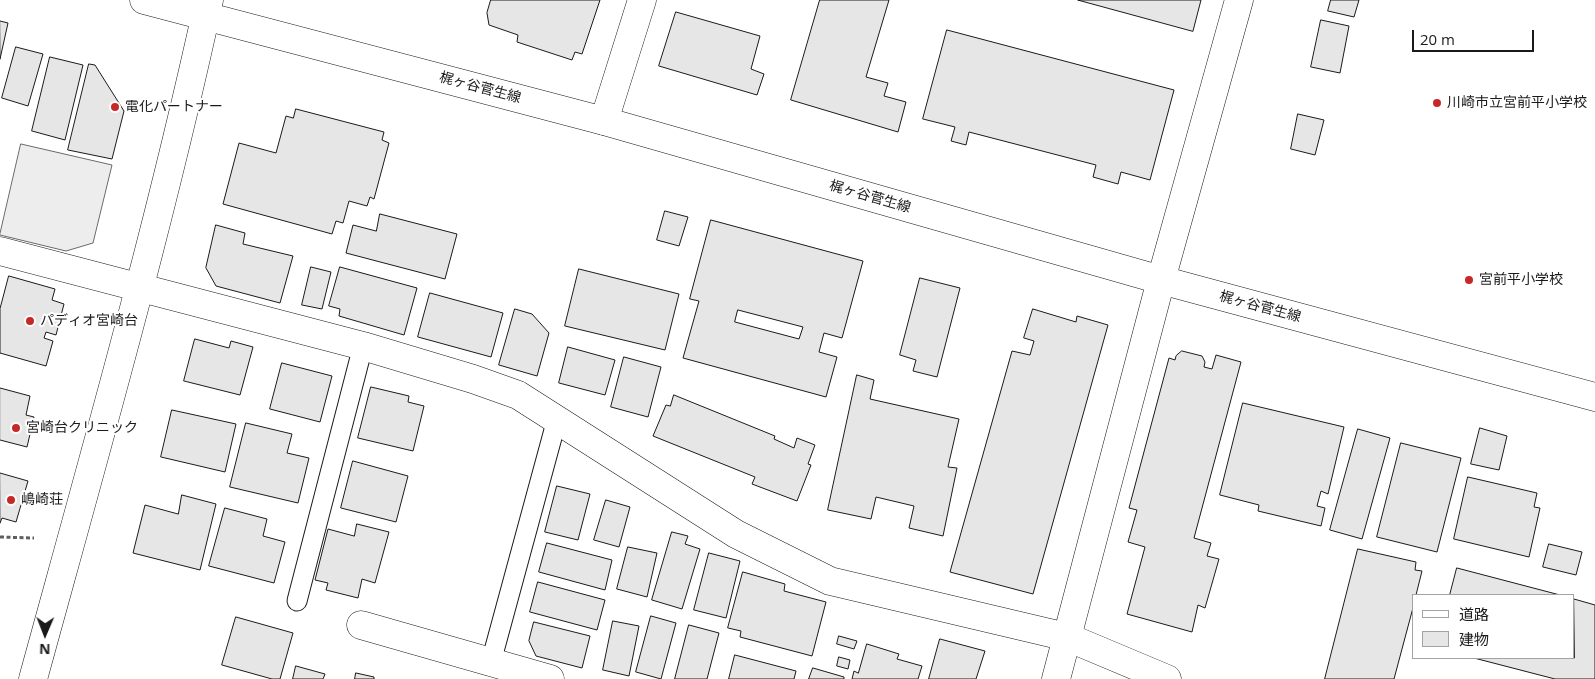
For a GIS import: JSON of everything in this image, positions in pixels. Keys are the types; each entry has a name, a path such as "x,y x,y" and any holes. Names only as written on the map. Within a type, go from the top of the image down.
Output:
{"street":[{"name":"梶ヶ谷菅生線","path":"144,0 207,8 1161,280 1595,397"},
{"path":"604,121 642,0"},
{"path":"1056,679 1161,280 1239,0"},
{"path":"33,679 140,288 207,8"},
{"path":"0,251 363,346 474,379 518,395 736,534 830,581 1067,637 1167,679"},
{"path":"360,625 550,679"}],"lane":[{"path":"297,601 363,346"},
{"path":"491,662 556,419"}],"shaded area":[{"path":"21,144 112,165 93,243 66,251 0,235"}],"building":[{"path":"491,0 600,0 582,54 575,52 572,60 517,42 518,35 489,25 487,13"},
{"path":"820,0 889,0 866,77 888,83 884,96 906,102 898,132 791,100"},
{"path":"1078,0 1201,0 1193,31"},
{"path":"1331,0 1359,0 1354,17 1328,11"},
{"path":"676,12 760,36 751,69 764,74 757,95 659,66"},
{"path":"1321,20 1349,26 1340,73 1311,67"},
{"path":"0,21 8,23 0,59"},
{"path":"947,30 1174,90 1150,180 1121,172 1118,184 1093,177 1096,165 969,132 966,145 951,141 955,127 923,119"},
{"path":"16,47 43,54 28,106 2,98"},
{"path":"50,57 83,65 65,140 32,131"},
{"path":"89,64 95,65 124,111 112,159 68,150"},
{"path":"296,109 384,132 382,140 389,143 374,199 370,197 367,206 349,201 343,223 336,221 332,234 223,204 239,143 276,153 286,116 293,118"},
{"path":"1298,114 1324,120 1315,155 1291,149"},
{"path":"665,211 688,217 679,246 657,240"},
{"path":"380,214 457,234 445,279 346,253 353,225 376,231"},
{"path":"711,220 863,261 842,338 824,333 819,352 837,357 826,397 683,358 699,301 690,299","holes":["738,310 803,327 799,339 735,322"]},
{"path":"216,225 245,233 243,244 293,256 280,303 216,286 206,268"},
{"path":"311,267 331,272 322,309 302,305"},
{"path":"340,267 417,288 404,335 339,316 340,309 329,306"},
{"path":"579,269 679,294 665,350 565,326"},
{"name":"パディオ宮崎台","path":"9,276 55,289 52,300 64,304 56,335 46,332 44,338 53,341 46,366 0,353 0,309"},
{"path":"920,278 960,288 937,377 913,371 916,360 900,355"},
{"path":"430,293 503,313 491,357 418,337"},
{"path":"515,309 532,314 549,333 537,376 499,365"},
{"path":"1033,309 1076,322 1077,316 1108,325 1033,594 950,572 1012,351 1030,355 1034,341 1024,338"},
{"path":"195,339 229,348 231,341 253,347 240,395 184,381"},
{"path":"568,347 615,360 605,395 559,383"},
{"path":"1182,351 1202,356 1205,362 1204,367 1212,369 1216,355 1241,362 1194,538 1211,543 1207,556 1219,559 1205,608 1198,605 1192,632 1127,614 1145,547 1128,542 1137,510 1129,508 1169,358 1175,360 1176,356"},
{"path":"624,357 661,367 648,417 611,407"},
{"path":"282,363 332,376 320,422 270,409"},
{"path":"857,375 874,380 870,399 959,419 948,467 957,468 943,536 909,528 914,506 876,497 871,519 828,510"},
{"path":"371,387 409,396 408,402 424,406 413,451 358,438"},
{"name":"宮崎台クリニック","path":"0,388 30,396 26,415 34,417 27,447 0,440"},
{"path":"674,395 775,436 774,439 794,448 797,438 815,445 808,464 811,465 797,501 752,484 755,477 653,436 666,405 670,406"},
{"path":"1243,403 1344,427 1328,494 1321,491 1317,506 1325,508 1321,526 1258,511 1259,505 1220,495"},
{"path":"172,410 236,424 225,472 161,457"},
{"path":"246,423 292,434 287,453 309,458 298,503 230,487"},
{"path":"1480,428 1507,436 1499,470 1471,464"},
{"path":"1358,429 1390,438 1362,539 1330,530"},
{"path":"1401,443 1461,458 1437,552 1377,537"},
{"path":"353,461 408,476 396,522 341,508"},
{"name":"嶋崎荘","path":"0,473 28,481 16,522 2,518 0,523"},
{"path":"1468,477 1537,493 1534,507 1540,508 1529,557 1454,539"},
{"path":"557,486 590,494 578,540 545,532"},
{"path":"182,495 216,504 200,570 133,553 145,505 178,514"},
{"path":"606,500 630,507 619,547 594,540"},
{"path":"225,508 267,519 263,536 285,542 274,583 209,566"},
{"path":"357,524 389,532 375,583 362,579 358,598 326,590 328,583 315,580 328,529 354,536"},
{"path":"672,532 688,536 685,544 700,549 682,609 652,600"},
{"path":"547,543 612,560 605,590 539,572"},
{"path":"1549,544 1582,552 1576,575 1543,567"},
{"path":"628,547 657,553 647,597 617,589"},
{"path":"1358,549 1416,562 1415,570 1422,571 1416,594 1412,594 1412,612 1394,679 1325,679"},
{"path":"709,553 740,561 726,618 694,610"},
{"path":"1457,568 1556,594 1450,594"},
{"path":"743,572 785,584 784,591 826,602 812,656 740,637 741,631 728,628"},
{"path":"538,582 605,600 597,630 530,612"},
{"path":"1575,599 1595,605 1595,679 1555,679 1478,659 1575,659"},
{"path":"651,616 676,623 661,679 636,672"},
{"path":"236,617 293,633 280,679 272,679 222,665"},
{"path":"613,621 639,626 629,676 603,670"},
{"path":"534,622 590,636 582,668 536,656 529,641"},
{"path":"689,625 719,633 707,679 675,679"},
{"path":"839,636 857,641 854,649 837,644"},
{"path":"940,639 985,651 976,679 929,679"},
{"path":"867,644 899,654 897,659 922,666 918,679 852,679 854,671 858,673"},
{"path":"735,655 796,671 794,679 729,679"},
{"path":"839,657 850,660 848,669 837,666"},
{"path":"296,666 325,674 323,679 293,679"},
{"path":"813,668 844,677 844,679 809,679"},
{"path":"356,673 374,677 374,679 355,679"}],"place":[{"name":"川崎市立宮前平小学校","path":"1437,103"},
{"name":"電化パートナー","path":"115,107"},
{"name":"宮前平小学校","path":"1469,280"},
{"name":"パディオ宮崎台","path":"30,321"},
{"name":"宮崎台クリニック","path":"16,428"},
{"name":"嶋崎荘","path":"11,500"}]}
